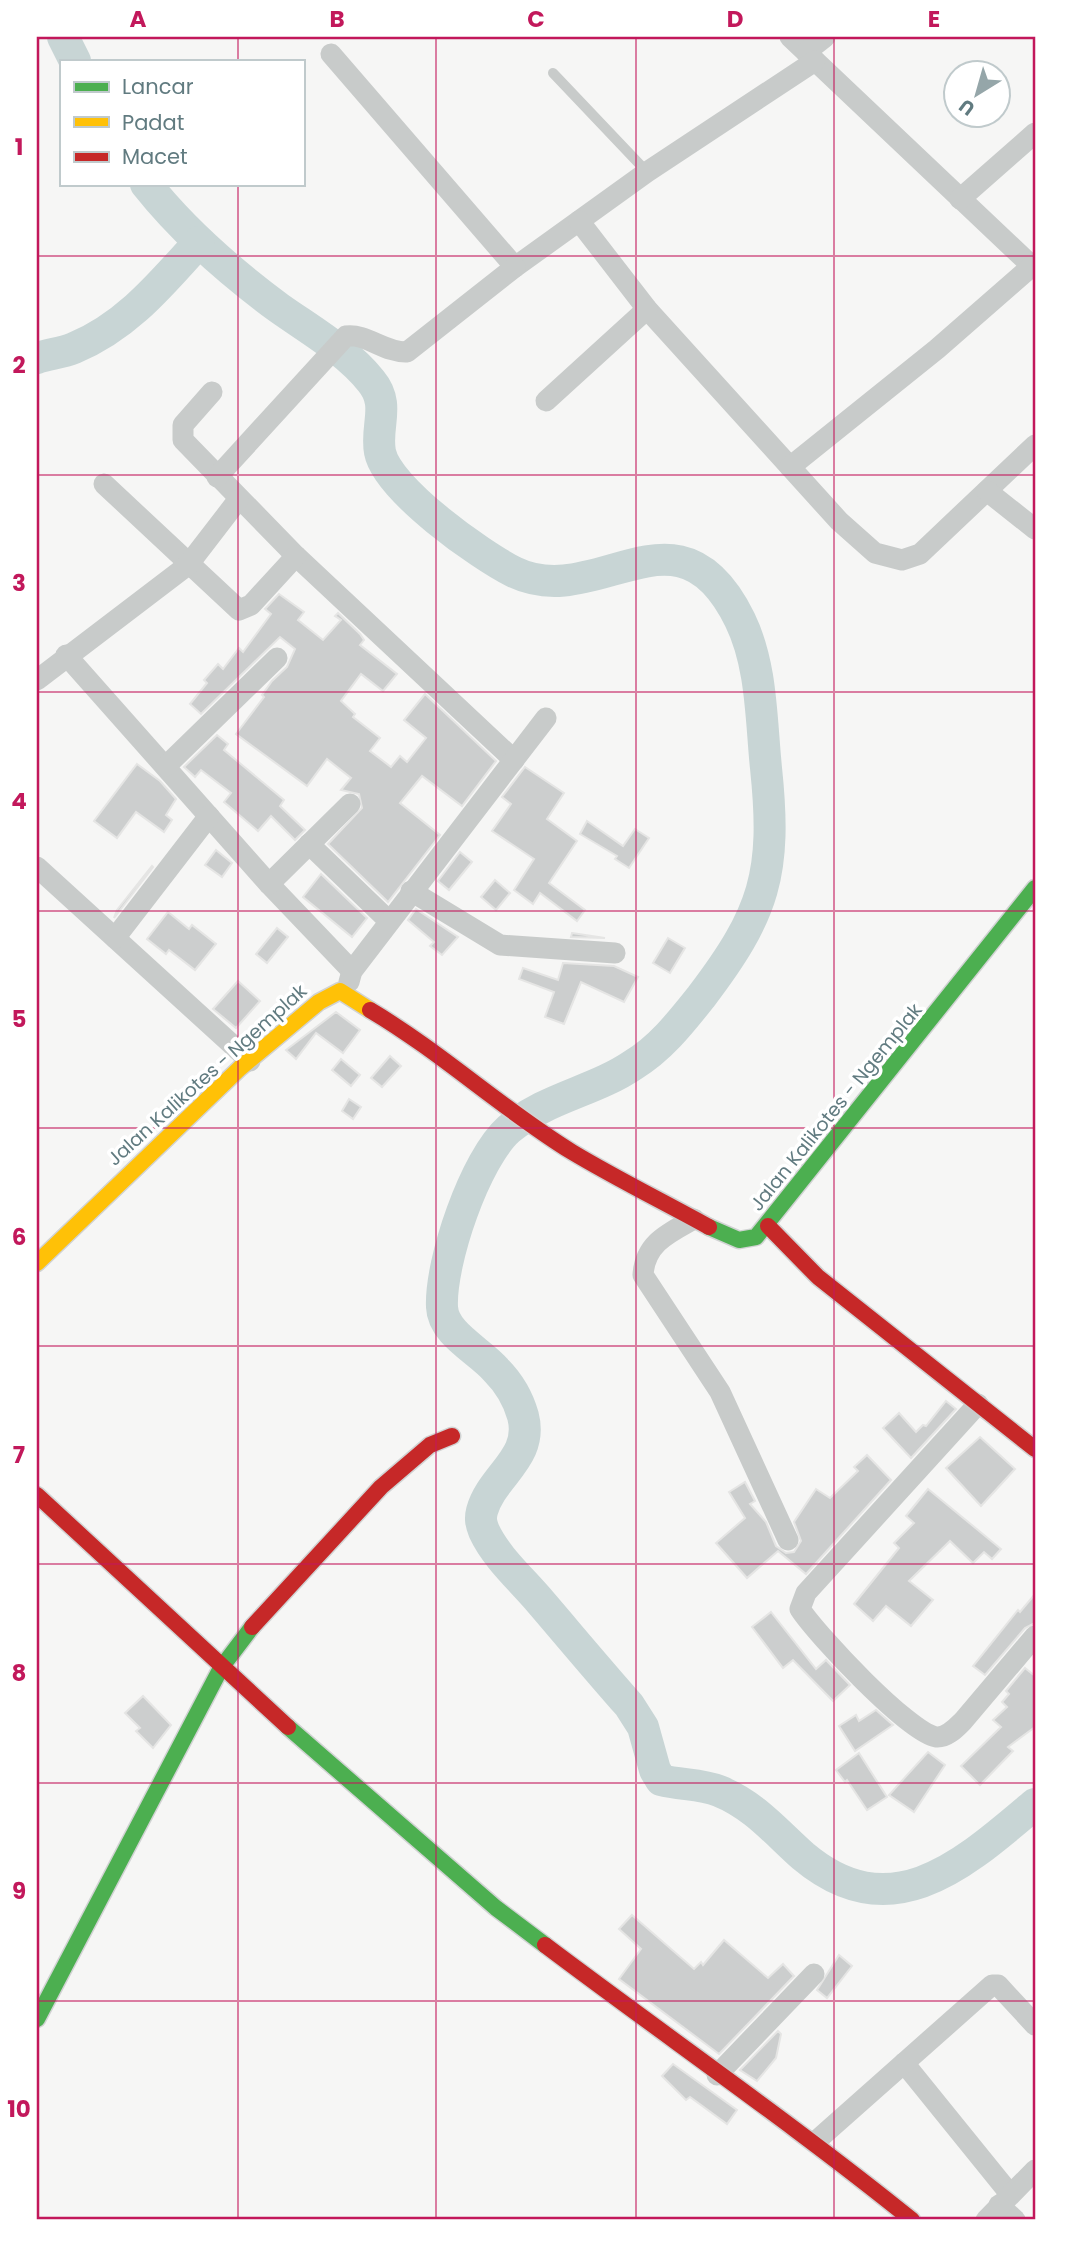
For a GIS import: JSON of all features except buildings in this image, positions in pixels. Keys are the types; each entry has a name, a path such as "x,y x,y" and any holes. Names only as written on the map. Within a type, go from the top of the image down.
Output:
{"street":[{"path":"790,37 1034,268 790,467"},
{"path":"218,477 346,336 354,335 386,349 407,352 514,267 811,57 825,37"},
{"path":"331,54 514,267"},
{"path":"960,199 1035,133"},
{"path":"579,221 647,309 839,521 875,553 902,560 920,554 1035,445"},
{"path":"546,401 647,309"},
{"path":"212,392 187,419 181,432 183,440 238,500 514,760"},
{"path":"104,484 236,608 243,610 296,556"},
{"path":"987,491 1035,529"},
{"path":"37,680 66,655 188,565 238,500"},
{"path":"66,655 269,884 352,971"},
{"path":"166,766 277,658"},
{"path":"347,993 352,971 546,718"},
{"path":"269,884 350,804"},
{"path":"115,938 209,816"},
{"path":"309,844 389,921"},
{"path":"37,867 250,1061"},
{"name":"Jalan Kalikotes - Ngemplak","path":"37,1263 250,1061 333,991 347,993 404,1030 520,1118 572,1152 694,1219 739,1240 757,1237 1035,888"},
{"path":"411,891 500,945 615,953"},
{"path":"694,1219 658,1240 647,1255 643,1275 720,1392 788,1540"},
{"path":"768,1226 818,1277 1035,1449"},
{"path":"978,1404 806,1593 800,1609 817,1631 900,1715 923,1732 935,1737 949,1733 963,1721 1035,1636"},
{"path":"37,2019 221,1668 240,1640 381,1487 430,1446 452,1436"},
{"path":"37,1495 221,1668 496,1908 718,2075 815,2142 903,2218"},
{"path":"718,2075 814,1974"},
{"path":"815,2142 992,1985 998,1985 1035,2025"},
{"path":"904,2063 998,2207 1015,2220"},
{"path":"998,2207 1035,2170"}],"lane":[{"path":"553,73 648,172"}],"waterway":[{"path":"63,37 74,60"},
{"path":"148,186 192,235 242,280 340,351 371,381 380,399 379,442 386,467 399,484 437,520 514,572 545,581 576,579 663,560 690,565 716,583 740,620 753,655 761,712 769,836 762,890 740,941 701,997 653,1051 618,1074 538,1110 509,1129 496,1143 484,1163 453,1239 443,1288 444,1317 455,1334 489,1363 509,1386 521,1409 525,1431 517,1455 487,1498 482,1511 482,1523 489,1541 629,1705 643,1727 655,1770 661,1780 712,1789 732,1797 764,1820 803,1856 836,1878 867,1888 897,1888 926,1880 982,1848 1035,1804"},
{"path":"37,358 74,348 111,328 142,302 199,242"}],"traffic: fast":[{"path":"709,1227 739,1240 756,1237 1035,888"},
{"path":"37,2019 221,1668 252,1627"},
{"path":"288,1727 496,1908 545,1945"}],"traffic: slow":[{"path":"37,1263 240,1068 319,1002 340,991 370,1010"}],"traffic: jam":[{"path":"370,1010 572,1152 709,1227"},
{"path":"768,1226 818,1277 1035,1449"},
{"path":"252,1627 381,1487 430,1445 452,1436"},
{"path":"37,1495 288,1727"},
{"path":"545,1945 776,2115 912,2220"}]}
